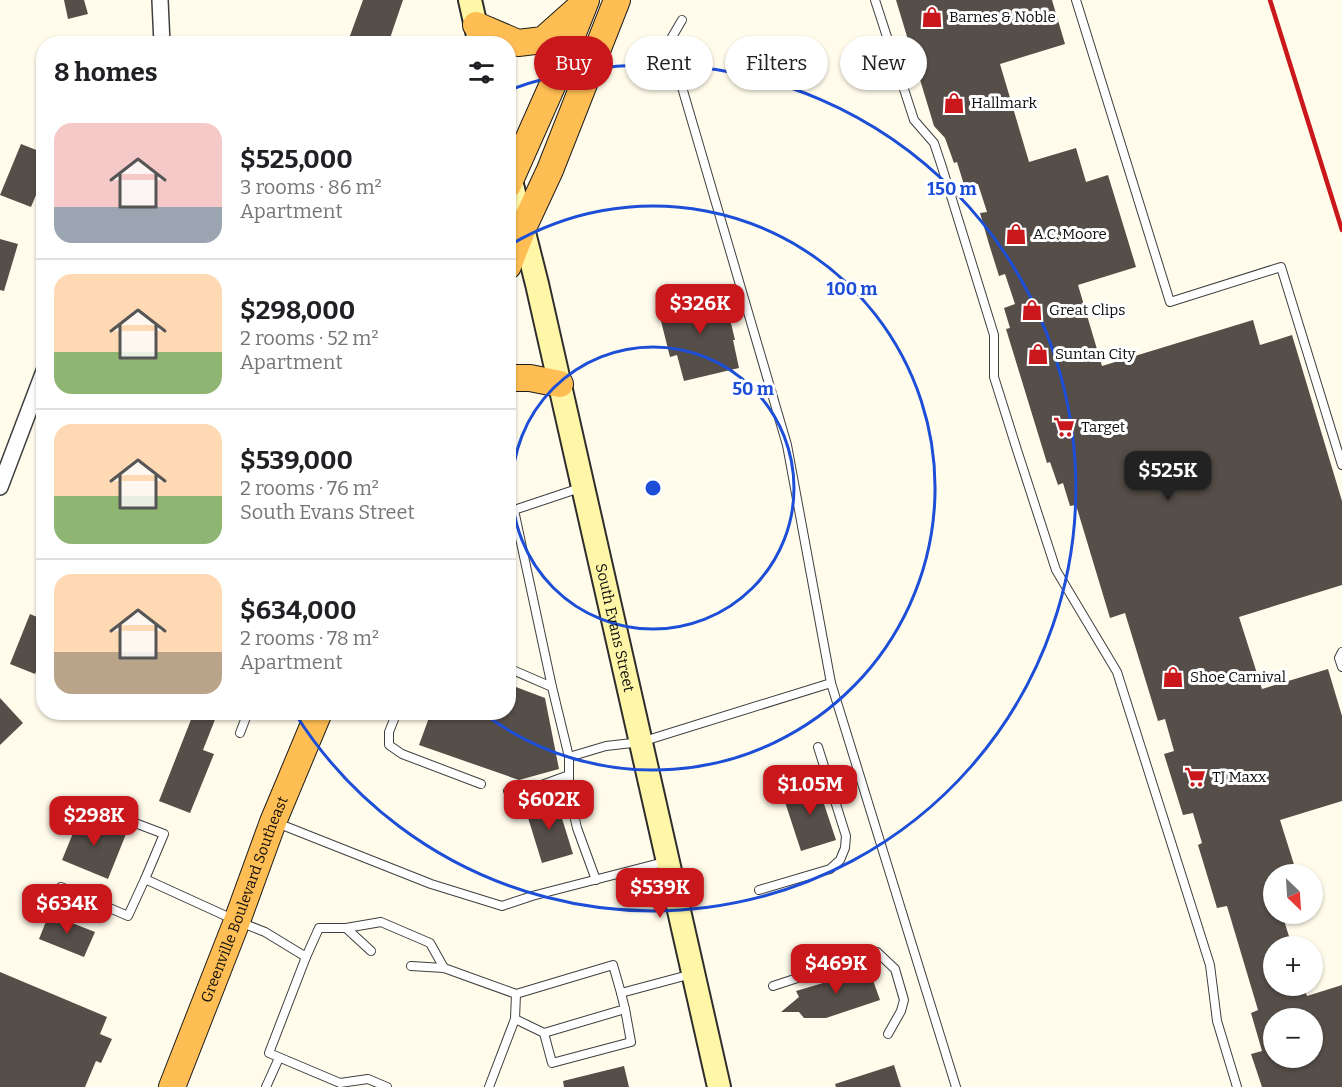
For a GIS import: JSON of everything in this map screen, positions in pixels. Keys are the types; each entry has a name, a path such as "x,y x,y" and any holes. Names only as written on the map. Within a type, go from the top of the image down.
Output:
{"highway":[{"path":"516,246 550,170 617,0"},
{"path":"516,42 543,39 585,1"},
{"path":"516,163 552,86 585,1"},
{"path":"516,378 530,378 560,384"},
{"name":"Greenville Boulevard Southeast","path":"172,1087 273,822 317,720"}],"main road":[{"path":"470,0 478,34"},
{"name":"South Evans Street","path":"516,203 560,384 719,1087"}],"street":[{"path":"160,0 162,36"},
{"path":"0,487 36,392"}],"lane":[{"path":"875,0 914,120 934,143 994,335 994,377 1056,570 1117,672 1210,965 1217,1021 1237,1087"},
{"path":"1076,0 1170,302 1281,267 1342,465"},
{"path":"682,20 672,37 674,60 787,445 831,682 956,1087"},
{"path":"516,508 583,487"},
{"path":"516,532 569,757 569,793 577,828 596,880"},
{"path":"1342,652 1339,658 1342,667"},
{"path":"516,671 552,687"},
{"path":"569,757 606,746 641,742 831,682"},
{"path":"240,733 245,720"},
{"path":"394,720 389,732 389,745 402,754 481,784"},
{"path":"759,890 830,869 840,860 845,848 846,836 818,747"},
{"path":"508,792 539,786 569,776"},
{"path":"61,887 128,916 164,834 114,815"},
{"path":"273,822 431,884 502,906 532,896 668,861"},
{"path":"146,879 265,932 306,957"},
{"path":"387,1087 368,1080 340,1083 269,1053 319,928 346,928 381,922 430,943 444,968"},
{"path":"346,928 371,951"},
{"path":"773,986 878,952 895,969 904,1000 902,1011 888,1034"},
{"path":"411,966 444,968 516,994 613,965 631,1042 552,1063 544,1033"},
{"path":"621,993 693,973"},
{"path":"489,1087 515,1019 516,994"},
{"path":"515,1019 544,1033 625,1009"},
{"path":"266,1087 279,1058"}],"building":[{"path":"64,0 84,0 88,14 68,19"},
{"path":"363,0 403,0 391,36 350,36"},
{"path":"896,0 1052,0 1065,44 1000,64 1029,162 1076,148 1086,182 1108,175 1136,267 1078,285 1102,366 1253,320 1260,345 1292,335 1342,501 1342,585 1239,617 1262,689 1328,669 1342,716 1342,801 1280,820 1294,864 1263,864 1263,924 1285,924 1289,936 1263,936 1263,996 1323,996 1323,991 1342,985 1342,1087 1262,1087 1251,1054 1262,1051 1251,1013 1258,1010 1227,906 1217,908 1198,845 1202,843 1193,813 1183,815 1164,754 1174,751 1165,719 1158,721 1125,613 1110,618 1076,505 1070,506 1063,483 1058,485 1050,462 1047,463 1006,329 1010,328 1004,308 1015,304 1005,274 999,276 989,244 980,213 987,212 978,184 965,188 957,162 954,163 945,138 934,126 923,90 927,90 927,36 907,36"},
{"path":"21,144 36,150 36,195 31,207 0,195"},
{"path":"0,239 18,244 4,291 0,290"},
{"path":"696,291 698,300 724,294 739,368 684,381 677,355 670,357 658,309 678,304 676,296"},
{"path":"30,614 36,617 35,674 10,664"},
{"path":"516,687 545,698 559,769 519,780 419,745 428,720 516,720"},
{"path":"0,698 23,723 0,745"},
{"path":"191,720 215,720 203,750 214,754 190,813 159,801"},
{"path":"816,780 836,840 801,851 785,802 793,800 789,789"},
{"path":"556,799 573,854 542,863 525,808"},
{"path":"80,816 126,834 108,879 62,860"},
{"path":"49,914 95,932 84,957 39,939"},
{"path":"868,966 880,1000 826,1018 804,1018 799,1012 781,1012 799,997 796,991 823,983 822,980"},
{"path":"0,972 107,1017 100,1034 112,1039 101,1063 96,1061 85,1087 0,1087"},
{"path":"894,1065 901,1087 836,1087 835,1084"},
{"path":"624,1066 629,1087 564,1087 563,1081"}],"railway":[{"path":"1270,0 1342,230"}],"place":[{"name":"Barnes & Noble","path":"932,17"},
{"name":"Hallmark","path":"954,103"},
{"name":"A.C. Moore","path":"1016,234"},
{"name":"Great Clips","path":"1032,310"},
{"name":"Suntan City","path":"1038,354"},
{"name":"Target","path":"1064,427"},
{"name":"Shoe Carnival","path":"1173,677"},
{"name":"TJ Maxx","path":"1195,777"}]}
